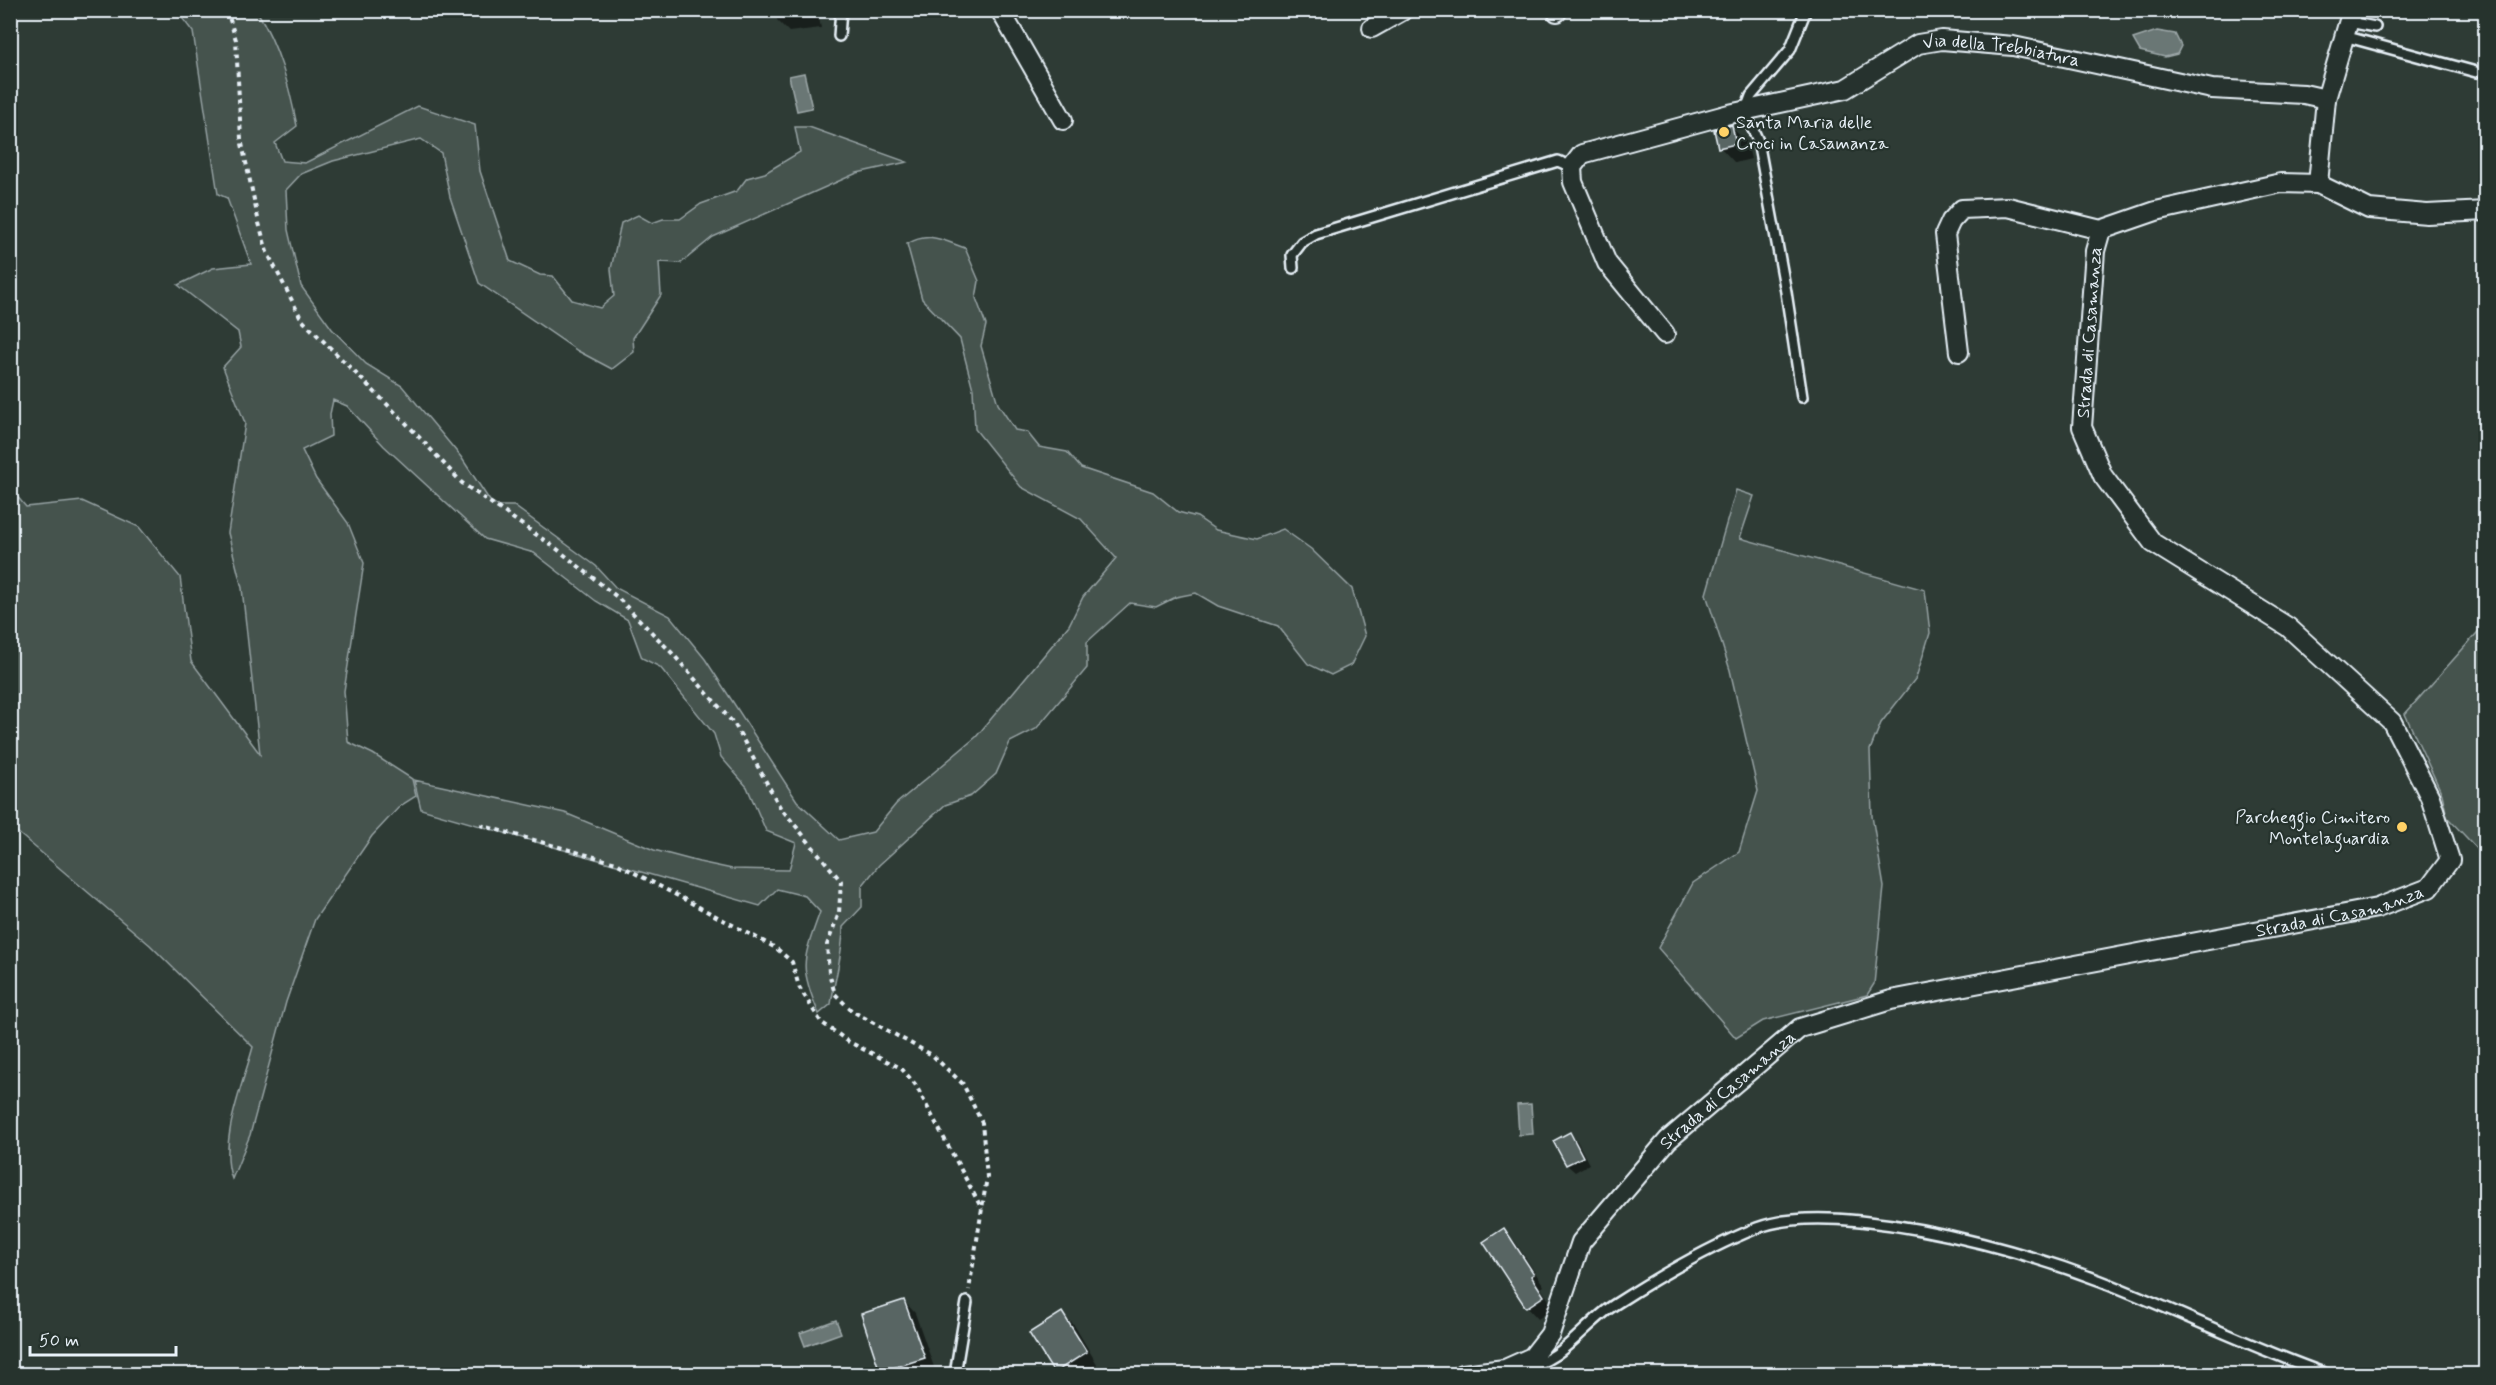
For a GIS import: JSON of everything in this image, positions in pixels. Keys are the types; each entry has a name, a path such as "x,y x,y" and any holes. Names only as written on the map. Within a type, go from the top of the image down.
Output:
{"street":[{"path":"1000,10 1063,120"},
{"path":"1372,28 1404,10"},
{"path":"2318,184 2326,99 2348,23"},
{"name":"Via della Trebbiatura","path":"1572,167 1582,154 1729,114 1845,89 1918,44 1942,40 2013,46 2212,89 2304,94 2326,99"},
{"path":"1572,167 1573,182 1607,263 1665,334"},
{"name":"Strada di Casamanza","path":"1462,1374 1505,1369 1532,1358 1550,1334 1581,1242 1668,1140 1800,1028 1891,1000 2377,908 2428,888 2450,860 2430,797 2392,722 2288,627 2153,543 2103,476 2082,427 2095,251 2101,230 2156,211 2281,183 2318,184 2369,208 2427,214 2486,211"},
{"path":"1959,352 1945,234 1951,220 1962,209 2008,207 2101,230"}],"lane":[{"path":"839,36 841,10"},
{"path":"1802,397 1786,292 1758,141 1745,112 1751,96 1790,51 1806,10"},
{"path":"2348,23 2375,27"},
{"path":"2348,23 2476,72"},
{"path":"1293,268 1292,255 1302,242 1316,234 1557,161 1572,167"},
{"path":"1505,1369 1536,1366 1561,1351 1611,1307 1695,1257 1760,1227 1819,1218 1891,1224 1953,1237 2041,1262 2100,1281 2196,1320 2264,1352 2328,1374"},
{"path":"955,1374 967,1302"}],"path":[{"path":"227,10 236,40 241,139 259,224 267,252 302,320 405,422 462,483 557,549 617,597 672,653 735,725 780,807 841,881 839,913 827,945 829,973 835,994 852,1011 932,1055 963,1084 982,1123 987,1177 967,1302"},
{"path":"480,825 616,863 776,948 792,962 799,987 821,1022 849,1042 901,1068 915,1084 982,1209"}],"shaded area":[{"path":"177,11 257,11 282,67 297,126 275,143 282,161 305,163 418,106 475,125 480,171 510,261 540,275 553,276 572,300 600,308 614,296 611,269 621,223 638,215 652,223 663,219 680,219 701,204 737,191 747,178 765,173 800,152 795,127 809,127 907,162 857,173 713,237 681,263 659,262 661,295 633,338 634,352 612,369 578,351 479,283 450,197 441,153 421,139 333,161 301,174 286,190 288,230 301,286 332,329 366,364 402,386 461,457 490,501 498,506 514,506 596,566 616,588 670,616 705,659 797,801 839,840 873,832 896,804 976,737 1069,625 1083,597 1116,558 1081,519 1021,487 975,429 973,389 960,339 922,299 907,244 915,240 936,238 965,248 979,281 976,298 986,325 981,346 998,404 1015,430 1027,432 1039,447 1067,452 1081,468 1153,492 1178,512 1197,517 1216,530 1257,539 1283,529 1311,549 1352,589 1365,636 1351,665 1331,675 1308,664 1278,626 1218,606 1196,593 1176,597 1156,607 1130,603 1087,642 1087,668 1036,729 1010,742 996,774 971,796 945,805 879,865 862,886 862,907 843,927 831,1004 819,1014 808,984 805,963 820,912 805,896 777,889 760,906 421,809 414,780 565,813 654,850 732,869 789,870 796,843 766,831 747,787 721,757 714,734 660,667 642,658 628,620 596,601 534,553 485,539 384,446 347,406 333,400 330,414 331,436 302,450 316,479 348,523 364,563 344,691 348,742 373,754 412,779 416,796 400,806 372,836 315,919 286,1002 250,1135 232,1179 228,1164 230,1131 253,1047 150,945 10,826 11,489 26,507 82,501 139,527 180,577 191,661 260,754 242,588 228,533 245,423 223,367 241,347 238,332 178,285 213,268 251,264 227,198 218,194 193,32"},
{"path":"2157,31 2175,34 2181,46 2177,54 2165,57 2140,51 2133,39"},
{"path":"804,73 812,108 797,111 789,76"},
{"path":"1736,490 1754,496 1740,538 1925,590 1930,633 1916,678 1881,723 1870,750 1872,816 1884,887 1874,984 1867,995 1763,1021 1736,1038 1658,948 1693,883 1739,852 1758,791 1730,670 1706,594"},
{"path":"2485,624 2485,857 2447,817 2442,794 2405,714"},
{"path":"1531,1104 1533,1134 1519,1135 1517,1105"},
{"path":"836,1320 841,1333 805,1346 800,1333"}],"building":[{"name":"Santa Maria delle Croci in Casamanza","path":"1732,125 1736,144 1718,148 1714,130"},
{"path":"1570,1132 1583,1157 1566,1165 1553,1141"},
{"path":"1504,1228 1534,1274 1531,1276 1544,1296 1526,1308 1483,1242"},
{"path":"904,1300 925,1358 880,1372 861,1314"},
{"path":"1062,1312 1087,1352 1054,1373 1029,1333"}],"place":[{"name":"Santa Maria delle Croci in Casamanza","path":"1724,132"},
{"name":"Parcheggio Cimitero Montelaguardia","path":"2402,827"}]}
